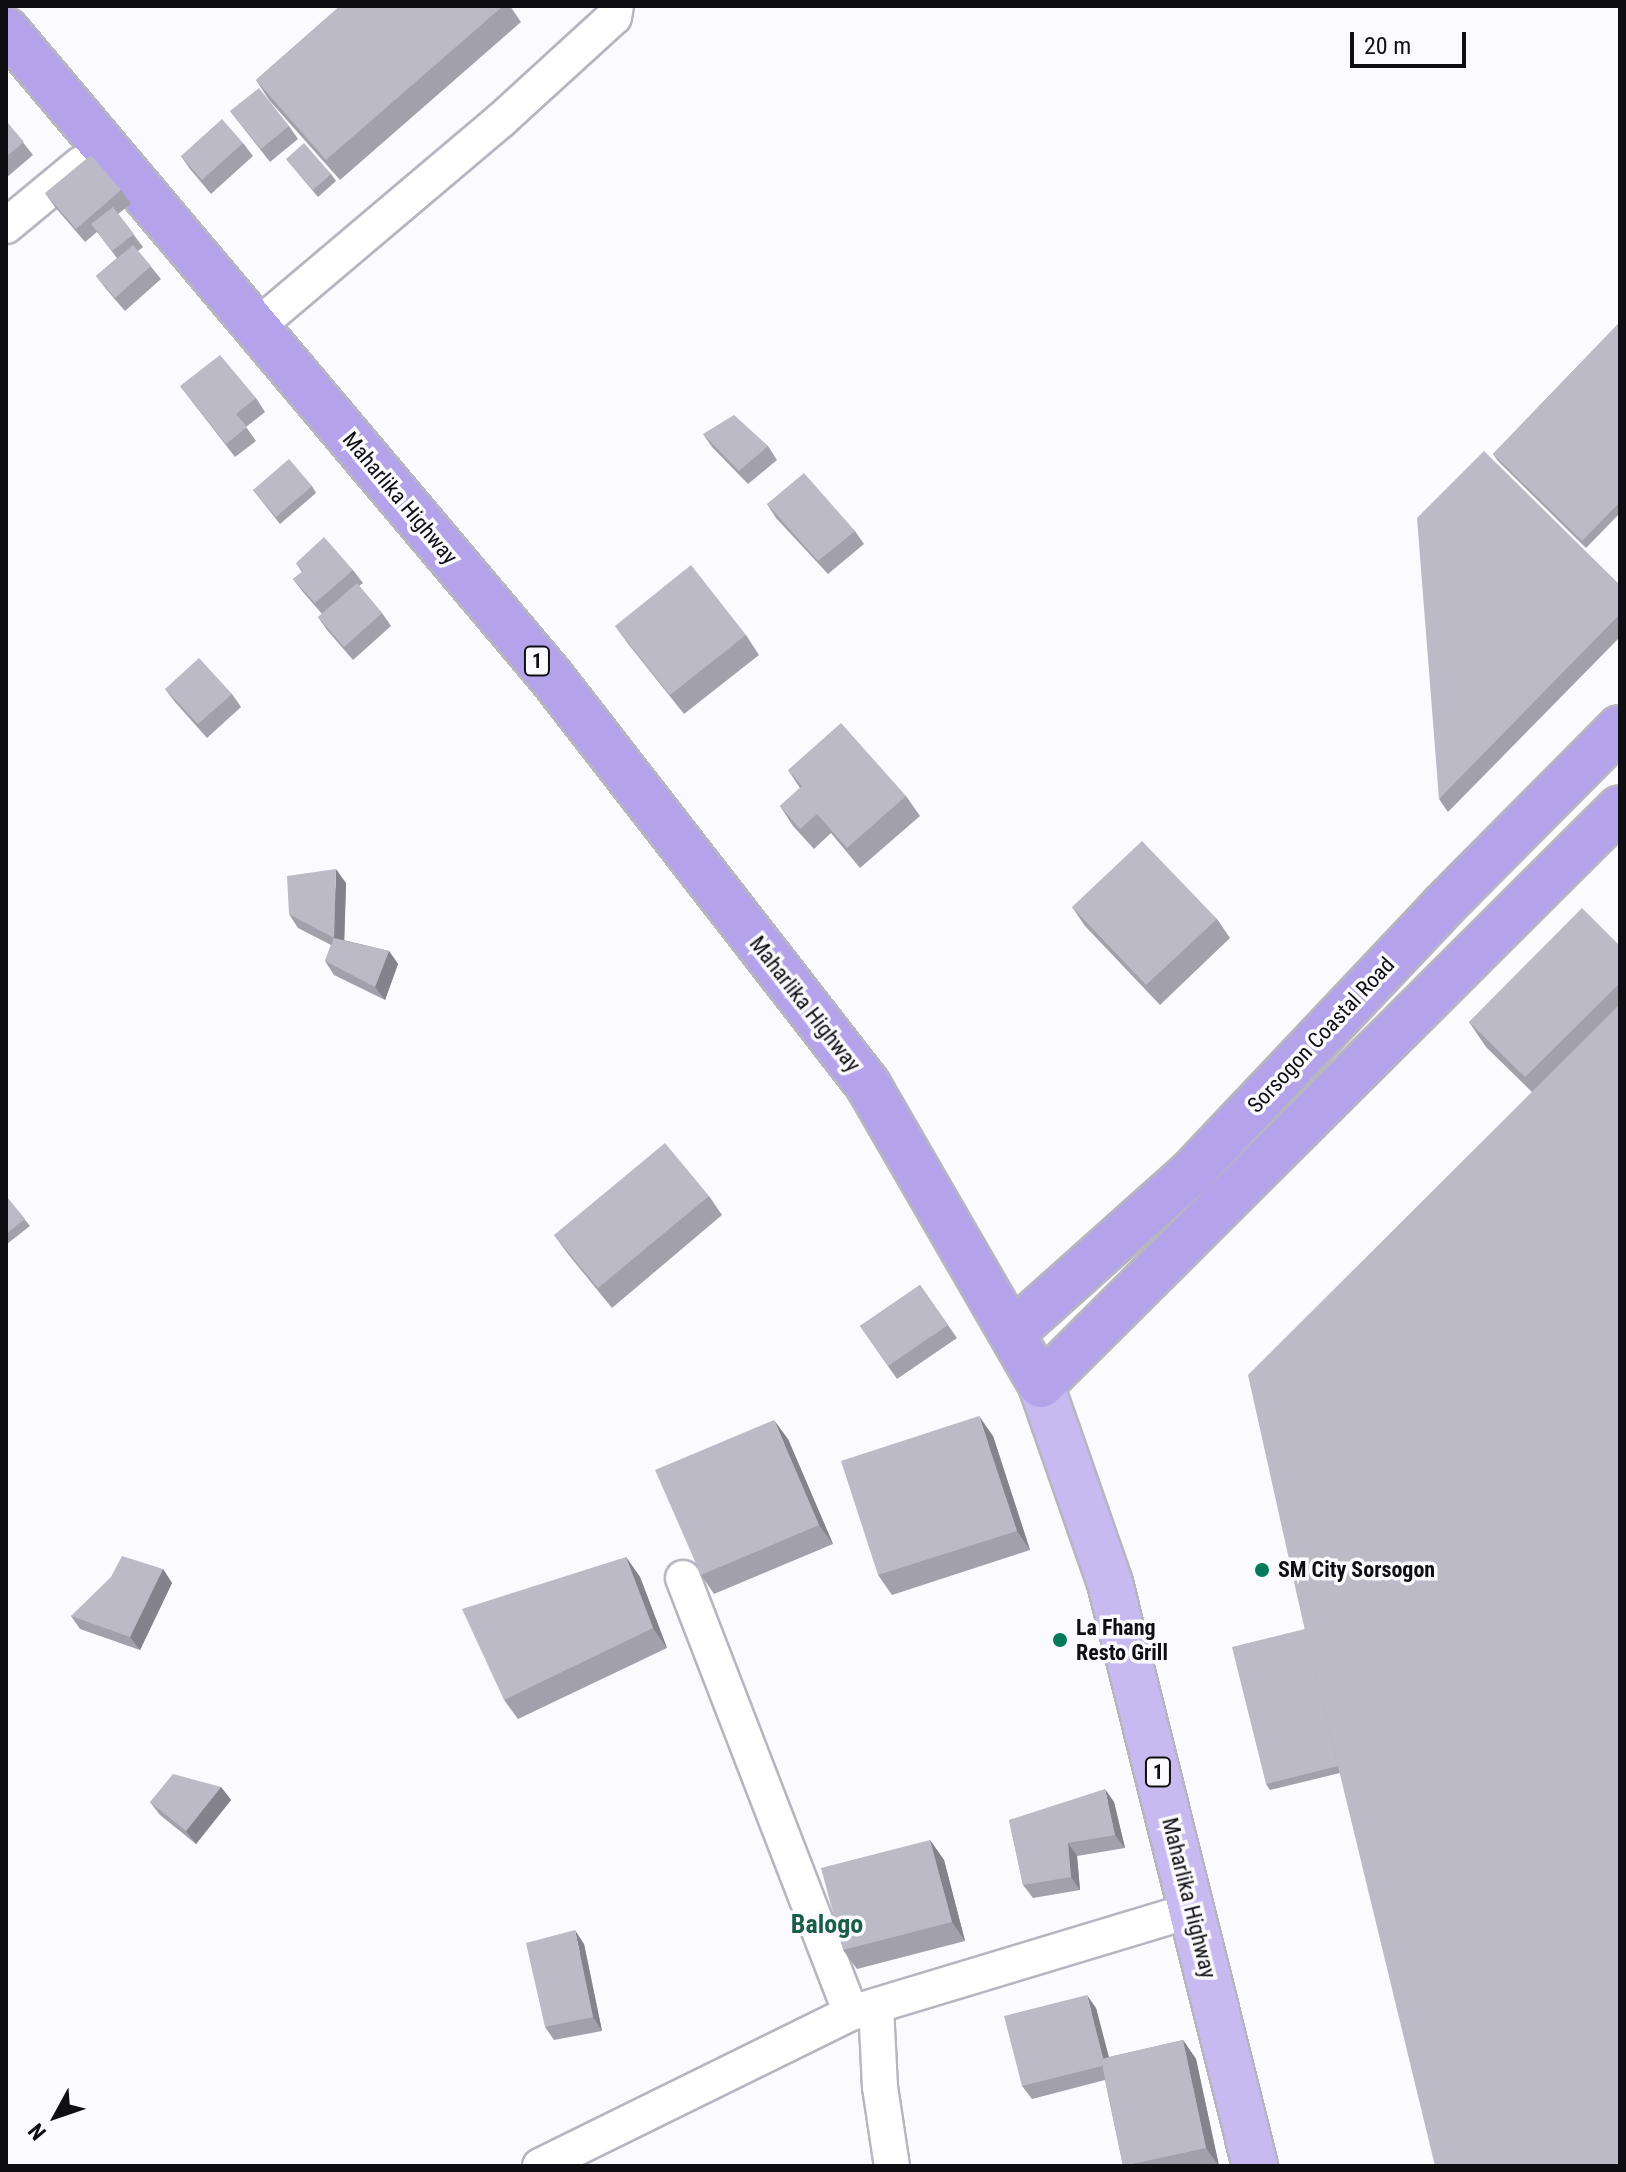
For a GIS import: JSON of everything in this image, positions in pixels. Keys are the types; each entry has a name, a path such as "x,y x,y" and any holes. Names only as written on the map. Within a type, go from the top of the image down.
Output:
{"highway":[{"name":"Maharlika Highway","path":"6,30 552,678 868,1085 1041,1385"},
{"name":"Sorsogon Coastal Road","path":"1013,1332 1190,1174 1443,906 1620,728"},
{"path":"1041,1385 1620,808"}],"main road":[{"name":"Maharlika Highway","path":"1041,1385 1110,1583 1255,2166"}],"street":[{"path":"255,328 500,121 614,17 616,6"},
{"path":"6,226 103,146"},
{"path":"683,1578 864,2010 892,2166"},
{"path":"540,2166 864,2010 1192,1910"}],"building":[{"path":"340,6 503,6 326,160 256,80"},
{"path":"259,88 289,126 261,149 230,111"},
{"path":"222,119 243,143 202,180 181,156"},
{"path":"6,121 24,142 6,157"},
{"path":"304,143 331,174 313,190 286,159"},
{"path":"91,155 121,190 76,229 45,193"},
{"path":"113,207 134,234 112,251 91,224"},
{"path":"133,245 151,266 115,298 96,276"},
{"path":"1620,322 1620,502 1582,541 1493,454"},
{"path":"220,355 256,398 236,414 247,427 226,444 180,386"},
{"path":"734,415 768,446 739,471 703,434"},
{"path":"1484,451 1620,585 1620,614 1439,799 1417,518"},
{"path":"289,459 312,486 276,517 253,490"},
{"path":"804,473 855,531 818,561 767,504"},
{"path":"324,537 353,570 315,603 293,579 303,571 296,563"},
{"path":"691,565 746,635 670,695 615,626"},
{"path":"357,583 382,613 344,647 318,617"},
{"path":"199,658 232,694 198,724 165,689"},
{"path":"841,723 906,796 847,848 817,814 800,829 780,806 802,786 788,770"},
{"path":"1142,841 1217,919 1146,985 1072,907"},
{"path":"336,869 334,938 289,914 287,876"},
{"path":"1582,908 1620,946 1620,983 1525,1077 1469,1022"},
{"path":"334,938 389,951 375,987 325,961"},
{"path":"1620,1004 1620,2166 1435,2166 1303,1622 1248,1375"},
{"path":"665,1143 709,1196 598,1288 554,1235"},
{"path":"6,1196 25,1219 6,1234"},
{"path":"920,1285 948,1325 888,1366 860,1326"},
{"path":"979,1416 1017,1531 878,1575 841,1461"},
{"path":"774,1420 819,1525 701,1575 655,1470"},
{"path":"122,1556 163,1569 130,1637 71,1616 111,1577"},
{"path":"626,1557 653,1628 504,1700 462,1609"},
{"path":"1305,1629 1338,1766 1266,1784 1232,1647"},
{"path":"173,1774 221,1787 186,1831 150,1802"},
{"path":"1105,1789 1115,1835 1068,1843 1071,1877 1023,1885 1009,1820"},
{"path":"930,1840 952,1922 843,1950 821,1868"},
{"path":"575,1930 593,2017 545,2027 526,1943"},
{"path":"1087,1995 1103,2058 1102,2066 1022,2086 1004,2016"},
{"path":"1183,2040 1206,2148 1123,2166 1101,2059"}],"place":[{"name":"SM City Sorsogon","path":"1262,1570"},
{"name":"La Fhang Resto Grill","path":"1060,1640"}],"district":[{"name":"Balogo","path":"827,1925"}]}
